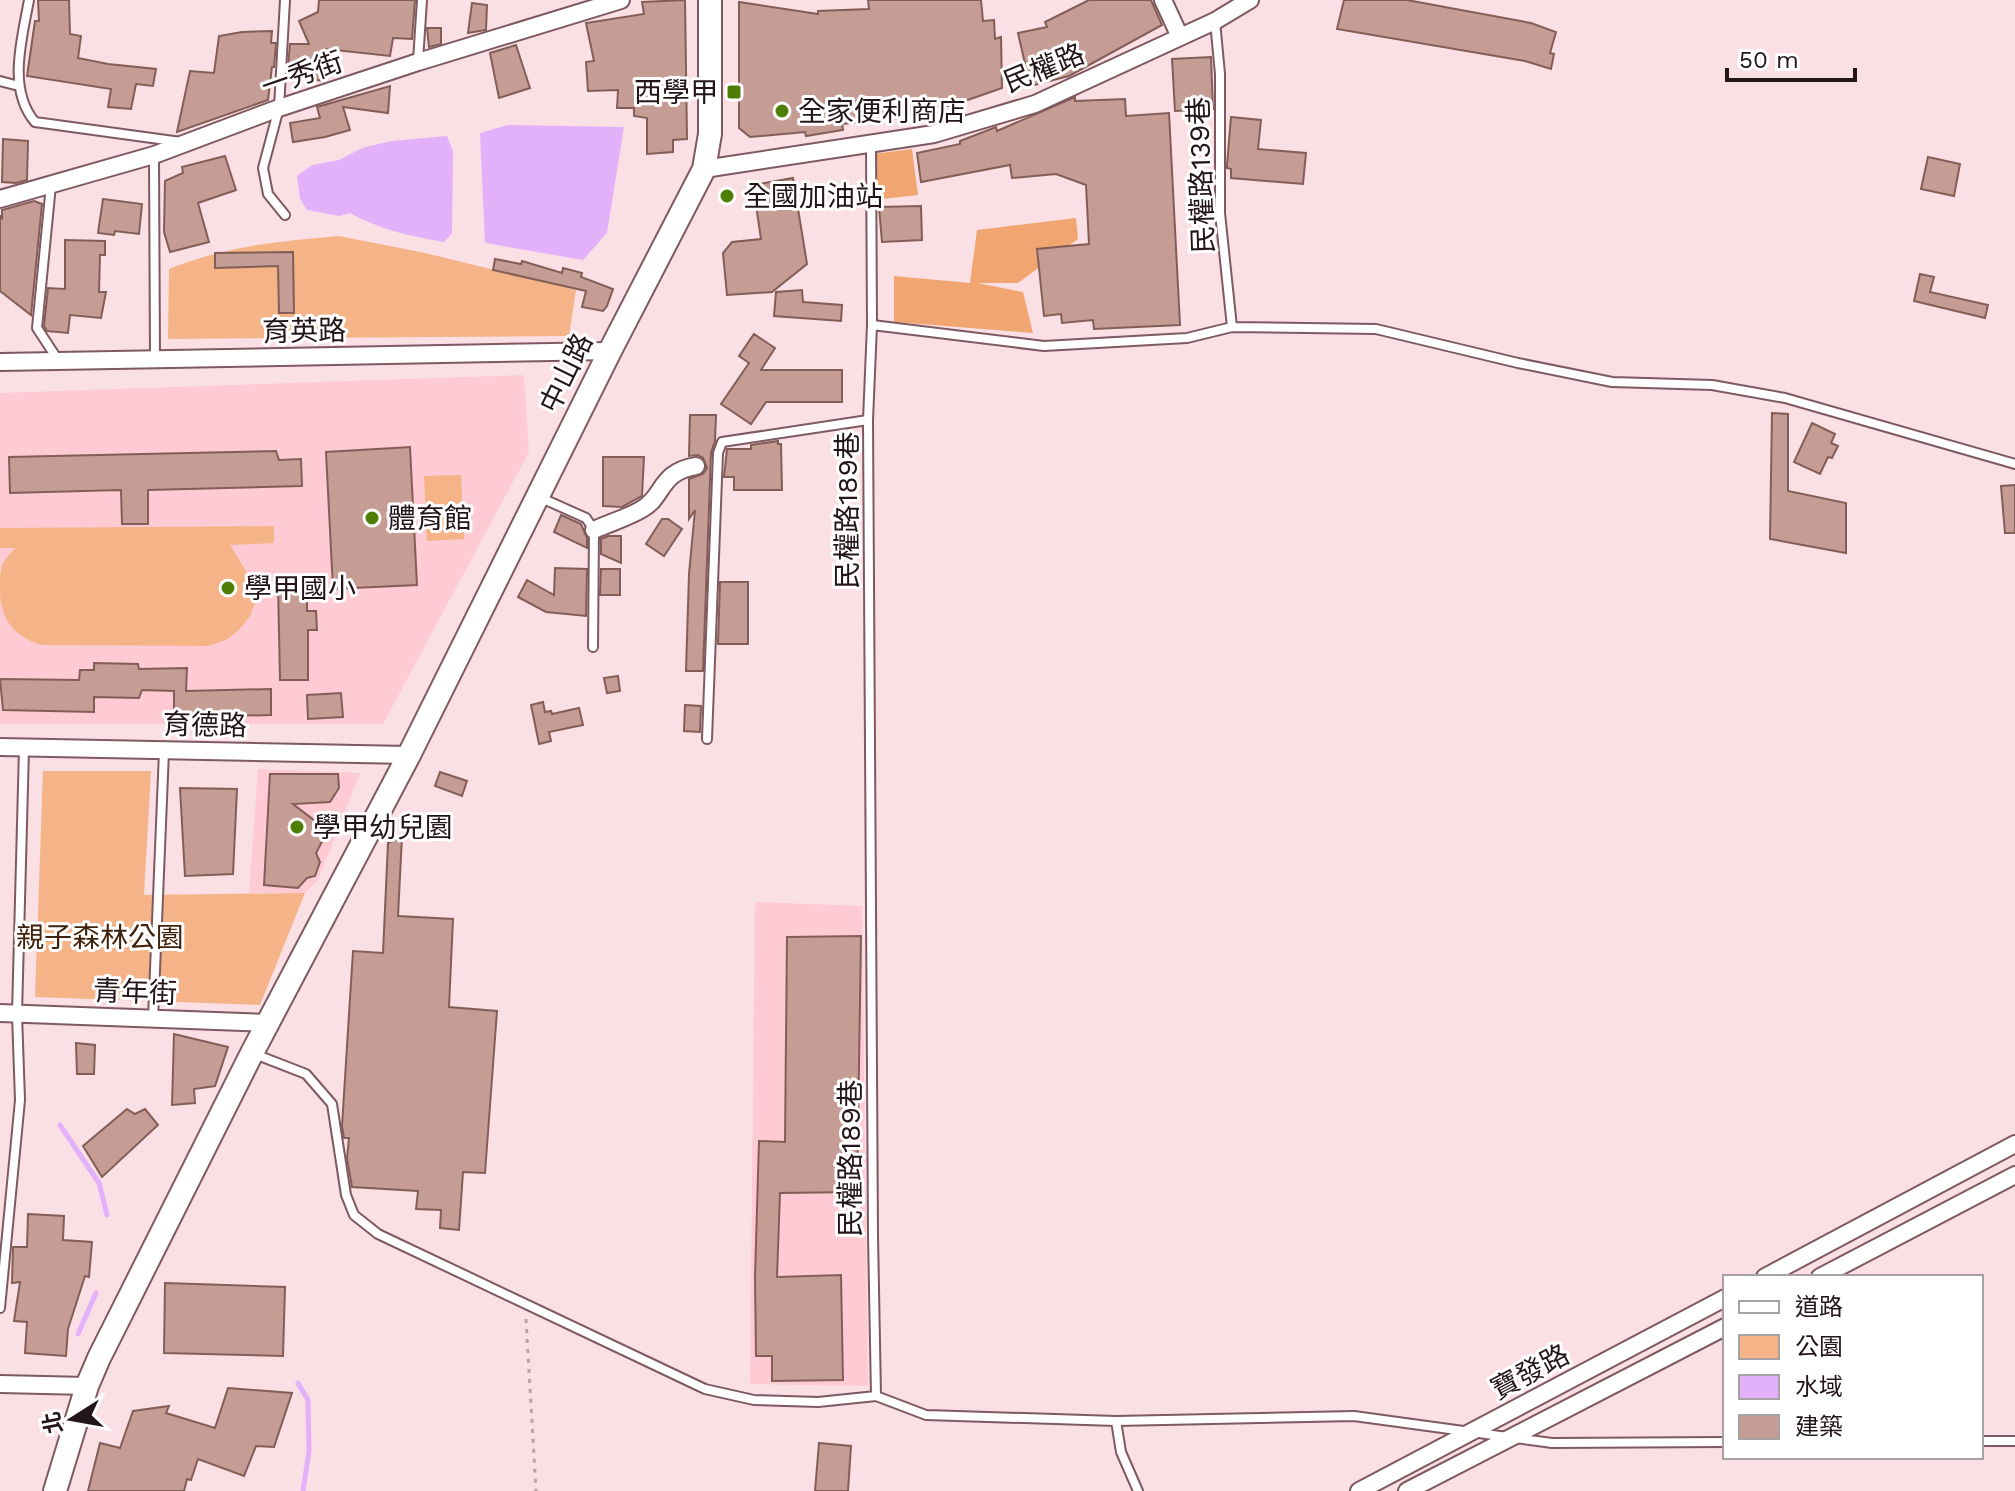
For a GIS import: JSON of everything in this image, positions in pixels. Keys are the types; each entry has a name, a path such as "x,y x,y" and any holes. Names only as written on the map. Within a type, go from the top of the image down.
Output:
{"main road":[{"name":"中山路","path":"55,1491 87,1386 99,1358 267,1023 409,755 704,169 710,134 710,0"}],"street":[{"name":"一秀街","path":"0,199 154,155 279,108 621,0"},
{"path":"1163,0 1180,37"},
{"name":"民權路","path":"704,169 934,134 1035,104 1215,21 1250,0"},
{"name":"育英路","path":"0,362 610,351"},
{"path":"594,530 646,508 663,484 681,469 696,466"},
{"name":"育德路","path":"0,747 409,755"},
{"name":"青年街","path":"0,1013 267,1023"},
{"path":"1769,1275 2015,1144"},
{"path":"1824,1275 2015,1175"},
{"name":"寶發路","path":"1359,1491 1723,1299"},
{"name":"寶發路","path":"1407,1491 1517,1437 1723,1328"},
{"path":"0,1384 87,1386"}],"lane":[{"path":"29,0 20,47 19,86 25,110 35,122 189,143"},
{"path":"285,0 279,108 263,168 268,194 285,215"},
{"path":"418,62 422,0"},
{"name":"民權路139巷","path":"1215,21 1220,74 1220,213 1232,327"},
{"path":"0,81 19,86"},
{"name":"民權路189巷","path":"871,142 872,325 868,420 876,1396"},
{"path":"154,155 155,359"},
{"path":"51,185 37,328 59,361"},
{"path":"872,325 1044,346 1187,338 1232,327 1376,329 1612,382 1712,385 1770,396 2015,464"},
{"path":"707,739 718,453 722,442 868,420"},
{"path":"538,497 586,518 594,530 593,647"},
{"path":"0,1308 20,1100 17,1014 24,748"},
{"path":"153,1019 164,751"},
{"path":"252,1053 306,1074 332,1104 346,1195 354,1215 378,1234 705,1389 754,1400 818,1402 876,1396 926,1415 1116,1421 1354,1416 1552,1443 1723,1442"},
{"path":"0,1176 13,1175"},
{"path":"1116,1421 1121,1452 1138,1491"},
{"path":"1983,1441 2015,1441"}],"path":[{"path":"525,1306 536,1491"}],"shaded area":[{"path":"912,149 918,195 874,200 873,154"},
{"path":"1076,218 1078,239 1018,283 977,283 1023,292 1033,333 894,322 894,276 970,283 977,230"},
{"name":"學甲國小","path":"524,375 529,452 383,724 0,724 0,393"},
{"name":"學甲幼兒園","path":"258,769 360,773 318,880 305,893 249,893"},
{"path":"755,902 862,906 868,1386 750,1384"}],"green space":[{"path":"339,236 425,253 576,290 569,336 168,339 169,269 232,250"},
{"path":"461,475 464,539 427,541 424,476"},
{"path":"274,526 274,543 230,545 253,583 257,598 250,616 239,630 226,640 208,646 42,645 16,631 2,609 1,569 15,548 0,548 0,528"},
{"name":"親子森林公園","path":"43,771 151,771 144,895 305,893 260,1005 35,997"}],"water":[{"path":"508,125 624,127 607,233 583,260 485,243 480,133"},
{"path":"447,136 453,151 452,233 444,242 396,232 350,213 339,216 307,210 300,199 297,176 312,165 339,160 362,148 391,141"}],"building":[{"path":"38,0 69,0 70,34 81,36 78,58 156,69 153,86 136,84 131,109 108,107 111,89 27,76 35,21 39,21"},
{"path":"319,0 415,0 412,39 393,38 390,56 326,49 323,81 310,79 310,68 288,67 290,44 309,44 299,21 318,12"},
{"path":"685,0 687,139 673,140 673,152 647,154 647,118 634,116 634,108 617,108 618,90 588,91 586,62 594,61 586,23 644,14 642,2"},
{"path":"868,0 981,0 983,21 994,20 995,39 1001,37 1002,88 962,102 962,105 912,108 912,112 896,113 897,118 842,124 843,130 806,136 805,132 750,137 739,128 739,2 818,14 818,11 869,9"},
{"path":"1089,0 1151,0 1162,25 1069,76 1030,86 1018,33 1047,27 1045,22"},
{"path":"1344,0 1407,0 1531,23 1556,32 1550,53 1554,54 1551,69 1525,61 1337,29"},
{"path":"472,3 487,5 486,30 468,33"},
{"path":"427,28 441,28 441,44 429,47"},
{"path":"272,31 271,43 276,43 268,100 177,132 190,71 214,73 219,36"},
{"path":"516,45 530,88 499,98 490,53"},
{"path":"1211,57 1213,109 1175,111 1172,59"},
{"path":"390,86 388,113 343,107 350,130 293,142 290,123 320,118 317,107"},
{"path":"1075,97 1075,101 1125,99 1126,116 1169,113 1180,325 1094,329 1093,320 1062,323 1061,314 1044,316 1037,249 1089,244 1086,185 1056,174 1012,178 1010,165 921,182 917,153 960,144 960,141 996,127 997,131"},
{"path":"1231,117 1261,120 1258,149 1306,153 1303,184 1231,178 1231,169 1227,165"},
{"path":"3,139 28,141 27,180 2,182"},
{"path":"225,156 236,190 198,203 209,242 170,252 164,232 165,181 183,173 182,167"},
{"path":"1928,157 1960,164 1954,196 1921,189"},
{"path":"793,178 807,264 772,292 727,295 723,253 732,242 761,239 753,185"},
{"path":"103,199 142,204 139,234 115,231 114,235 98,233"},
{"path":"34,201 42,204 31,315 0,291 0,216 2,218 2,210"},
{"path":"921,206 922,240 882,242 879,207"},
{"path":"65,240 105,241 105,255 100,255 99,292 106,292 101,318 70,315 68,333 47,331 44,326 48,288 65,289"},
{"path":"293,252 294,313 279,313 278,266 215,268 215,253"},
{"path":"495,259 521,264 522,261 562,273 563,268 582,273 581,277 613,289 603,311 582,307 586,291 493,270"},
{"path":"1920,274 1934,277 1930,292 1988,305 1985,318 1914,301"},
{"path":"802,290 803,302 842,305 841,321 774,316 776,292"},
{"path":"754,334 775,348 761,370 842,370 842,402 766,402 751,424 721,404 749,363 739,356"},
{"path":"1772,413 1788,414 1788,491 1846,503 1846,553 1770,539"},
{"path":"690,415 716,415 715,441 711,453 703,671 686,671 689,574 695,510 689,519 689,479 703,474 707,468 703,458 689,456"},
{"path":"1812,423 1835,434 1831,443 1838,446 1832,458 1828,457 1820,474 1794,462"},
{"path":"778,441 781,444 782,490 734,490 734,477 724,477 727,449 751,449 751,445"},
{"name":"體育館","path":"410,447 417,585 333,589 326,452"},
{"path":"276,451 279,460 301,459 302,486 148,490 148,524 122,524 121,490 10,493 9,457"},
{"path":"603,457 644,457 642,496 622,507 603,506"},
{"path":"2015,485 2015,533 2005,533 2001,486"},
{"path":"561,515 581,524 587,538 587,548 554,532"},
{"path":"662,519 668,519 682,529 664,556 646,544"},
{"path":"621,536 621,563 601,554 601,539"},
{"path":"555,568 587,569 586,616 546,612 518,597 527,580 554,595"},
{"path":"601,569 620,569 620,595 600,595"},
{"path":"720,582 748,582 748,644 718,644"},
{"path":"307,583 307,611 316,611 317,630 308,630 308,680 280,680 278,584"},
{"path":"94,663 138,664 139,669 187,668 186,691 271,689 271,715 186,717 186,722 174,722 174,691 142,690 139,698 94,697 94,712 3,710 0,679 79,680 80,670 94,670"},
{"path":"618,676 620,691 607,693 604,678"},
{"path":"341,693 343,717 308,719 307,695"},
{"path":"543,702 545,712 551,711 552,714 579,708 583,725 549,732 551,741 539,744 531,705"},
{"path":"685,705 701,706 700,732 684,731"},
{"path":"440,772 467,781 462,796 435,786"},
{"path":"270,774 338,774 339,788 330,802 293,804 319,824 317,831 325,836 316,853 320,862 315,876 307,878 298,888 264,885"},
{"path":"180,788 237,789 233,874 185,876"},
{"path":"402,836 398,916 453,919 449,1007 497,1011 485,1173 463,1172 459,1230 440,1228 441,1210 416,1209 418,1191 352,1187 347,1158 349,1138 344,1138 342,1126 353,951 383,953 388,843"},
{"path":"861,936 857,1192 780,1193 777,1277 841,1275 843,1380 772,1381 772,1356 756,1356 759,1141 785,1142 787,937"},
{"path":"174,1034 228,1047 215,1086 194,1089 195,1103 172,1105"},
{"path":"76,1043 95,1045 94,1074 77,1074"},
{"path":"127,1109 135,1114 145,1109 158,1125 102,1177 83,1146"},
{"path":"28,1214 64,1216 63,1240 92,1242 89,1277 85,1276 68,1329 66,1356 25,1353 27,1322 14,1321 20,1282 12,1283 13,1247 27,1247"},
{"path":"165,1283 285,1287 283,1356 164,1353"},
{"path":"228,1388 292,1393 274,1447 256,1446 244,1476 198,1459 184,1491 88,1491 100,1443 120,1448 133,1411 169,1406 166,1413 215,1428"},
{"path":"819,1443 851,1446 848,1491 815,1491"}],"waterway":[{"path":"60,1125 99,1183 107,1215"},
{"path":"78,1334 96,1293"},
{"path":"298,1383 308,1400 309,1451 303,1491"}],"place":[{"name":"西學甲","path":"734,92"},
{"name":"全家便利商店","path":"782,111"},
{"name":"全國加油站","path":"727,196"},
{"name":"體育館","path":"372,518"},
{"name":"學甲國小","path":"228,588"},
{"name":"學甲幼兒園","path":"297,827"}]}
